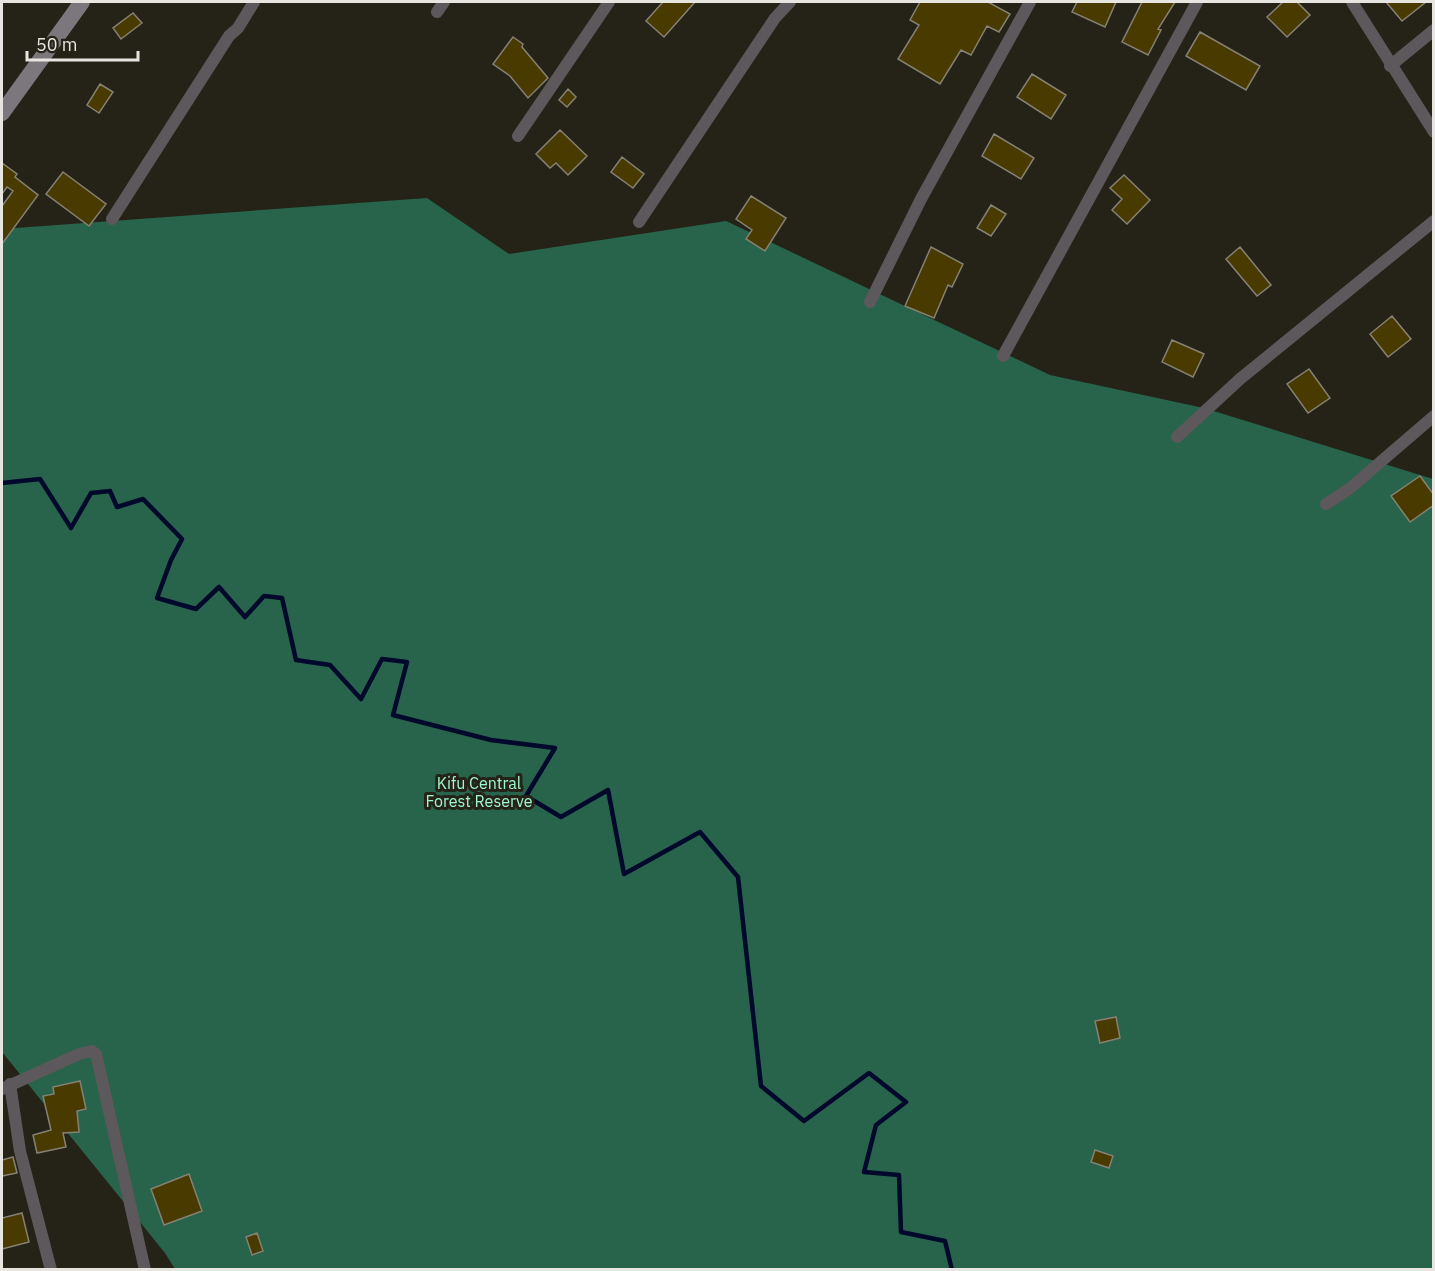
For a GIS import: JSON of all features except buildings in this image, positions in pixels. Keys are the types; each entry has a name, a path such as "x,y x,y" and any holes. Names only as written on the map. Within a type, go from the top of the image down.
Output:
{"street":[{"path":"2,113 82,2"},
{"path":"112,219 229,36 238,28 254,2"},
{"path":"518,136 609,2"},
{"path":"639,222 775,18 790,2"},
{"path":"870,302 921,199 1030,2"},
{"path":"1003,356 1197,2"},
{"path":"1352,2 1390,66 1434,132"},
{"path":"1390,66 1434,30"},
{"path":"1177,437 1240,379 1434,221"},
{"path":"1326,504 1349,489 1434,416"},
{"path":"51,1269 20,1152 6,1086 79,1054 92,1051 96,1054 145,1269"}],"green space":[{"name":"Kifu Central Forest Reserve","path":"427,198 509,254 726,221 1050,375 1204,408 1433,479 1433,1269 175,1269 165,1253 2,1052 2,229"}],"waterway":[{"path":"2,483 40,479 71,528 91,493 110,491 117,507 143,499 182,539 171,560 157,598 196,609 219,587 245,617 264,596 282,598 296,660 330,665 361,699 382,659 407,662 393,715 491,740 555,748 526,796 561,817 608,790 624,874 700,832 738,877 761,1086 804,1121 869,1073 906,1102 876,1125 864,1172 899,1175 901,1232 945,1241 952,1270"}]}
